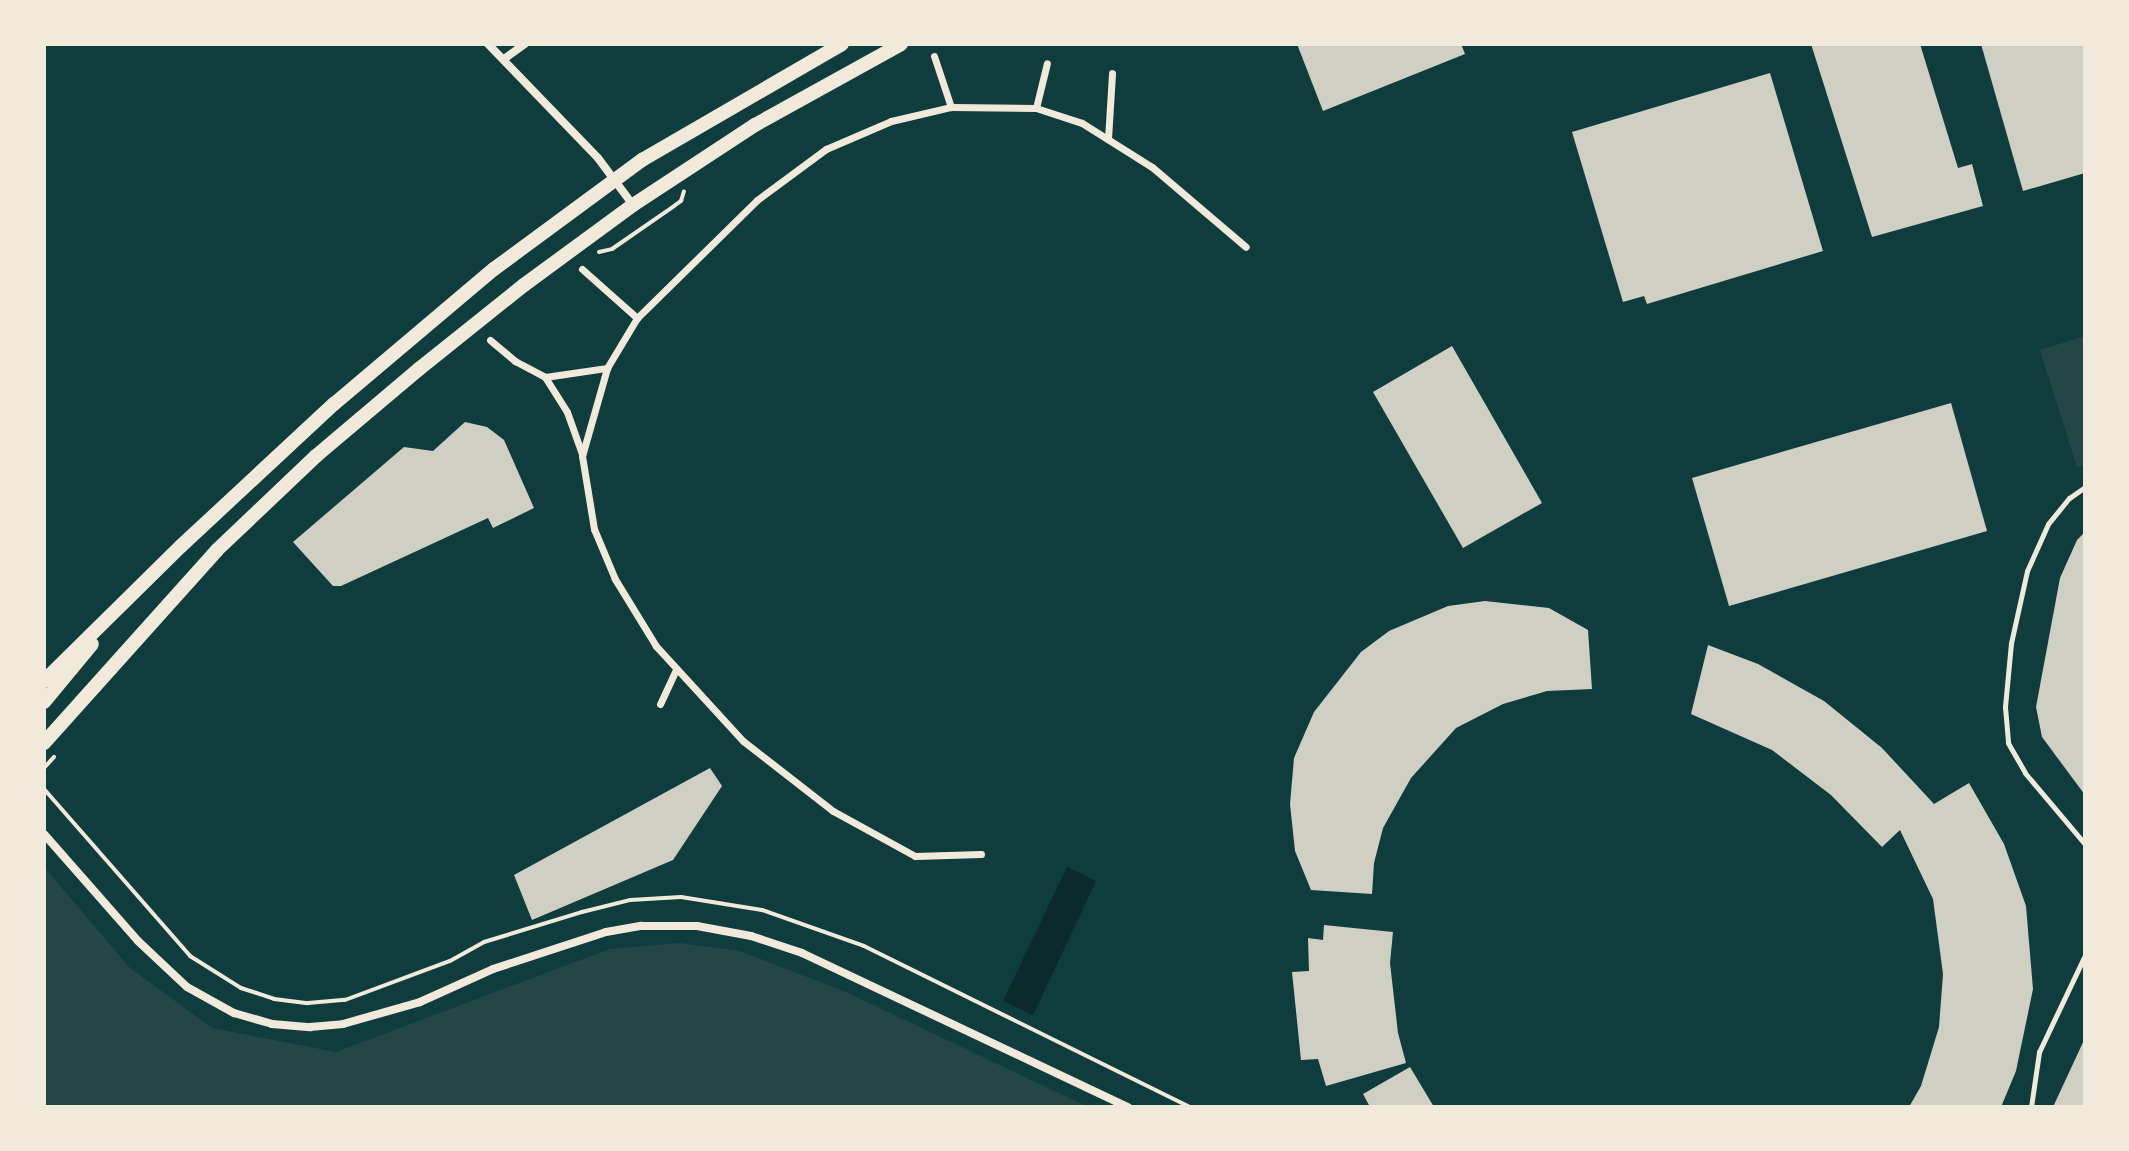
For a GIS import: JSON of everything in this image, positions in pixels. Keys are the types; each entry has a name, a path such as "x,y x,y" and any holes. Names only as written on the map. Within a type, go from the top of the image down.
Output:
{"main road":[{"path":"44,681 263,469 334,404 494,269 615,179 737,103 842,44"},
{"path":"44,743 217,550 278,491 431,359 633,205 755,125 901,44"},
{"path":"263,469 278,491"},
{"path":"44,702 138,587"}],"street":[{"path":"488,44 615,179 633,205"},
{"path":"504,59 525,44"},
{"path":"934,56 951,107"},
{"path":"1036,108 1047,63"},
{"path":"1108,139 1112,73"},
{"path":"582,456 607,368 637,318 757,200 826,149 891,121 951,107 1036,108 1082,123 1152,167 1246,247"},
{"path":"582,269 637,318"},
{"path":"490,340 515,361 545,377 567,412 582,456 594,529 615,579 656,646 743,741 833,811 915,856 981,854"},
{"path":"545,377 607,368"},
{"path":"660,704 676,669"},
{"path":"44,834 110,911 187,987 234,1013 272,1024 310,1027 343,1024 420,1002 493,969 606,932 641,926 697,926 751,936 802,953 1128,1107"}],"lane":[{"path":"2085,487 2069,498 2048,524 2027,571 2011,643 2005,707 2008,743 2025,773 2085,844"},
{"path":"2031,1107 2039,1052 2085,955"}],"path":[{"path":"594,253 612,249 681,201"},
{"path":"44,789 190,956 241,988 274,999 308,1003 345,1000 450,961 484,942 630,900 681,897 762,910 864,946 1190,1107"}],"shaded area":[{"path":"2085,336 2085,465 2077,467 2040,350"},
{"path":"44,867 130,968 212,1028 336,1052 610,949 680,943 740,951 846,992 1088,1107 44,1107"},
{"path":"1067,867 1096,881 1033,1015 1003,1001"}],"building":[{"path":"1297,44 1461,44 1465,54 1323,111"},
{"path":"1811,44 1920,44 1958,168 1972,164 1983,206 1872,237"},
{"path":"1981,44 2085,44 2085,173 2023,191"},
{"path":"1770,73 1823,251 1647,304 1644,296 1623,302 1572,132"},
{"path":"1452,346 1542,503 1463,548 1373,392"},
{"path":"1951,403 1987,531 1729,606 1692,478"},
{"path":"465,422 487,427 504,440 534,508 493,528 488,518 341,586 333,586 293,542 404,447 433,451"},
{"path":"2085,532 2085,795 2042,737 2036,707 2060,578 2077,540"},
{"path":"1485,601 1549,608 1588,630 1592,689 1547,691 1503,704 1456,728 1411,778 1383,828 1374,863 1372,894 1311,890 1295,851 1290,804 1294,758 1314,712 1361,652 1389,631 1448,606"},
{"path":"1708,645 1758,664 1824,701 1882,748 1934,804 1969,783 2004,844 2026,906 2033,989 2016,1071 2001,1107 1909,1107 1921,1086 1939,1027 1943,974 1933,899 1900,830 1882,847 1831,795 1772,750 1691,714"},
{"path":"710,768 722,786 673,860 532,920 514,875"},
{"path":"1324,925 1393,932 1390,963 1398,1033 1406,1063 1326,1086 1318,1059 1301,1060 1292,972 1309,971 1308,938 1323,940"},
{"path":"2085,1038 2085,1107 2053,1107"},
{"path":"1410,1067 1434,1107 1370,1107 1363,1094"}]}
